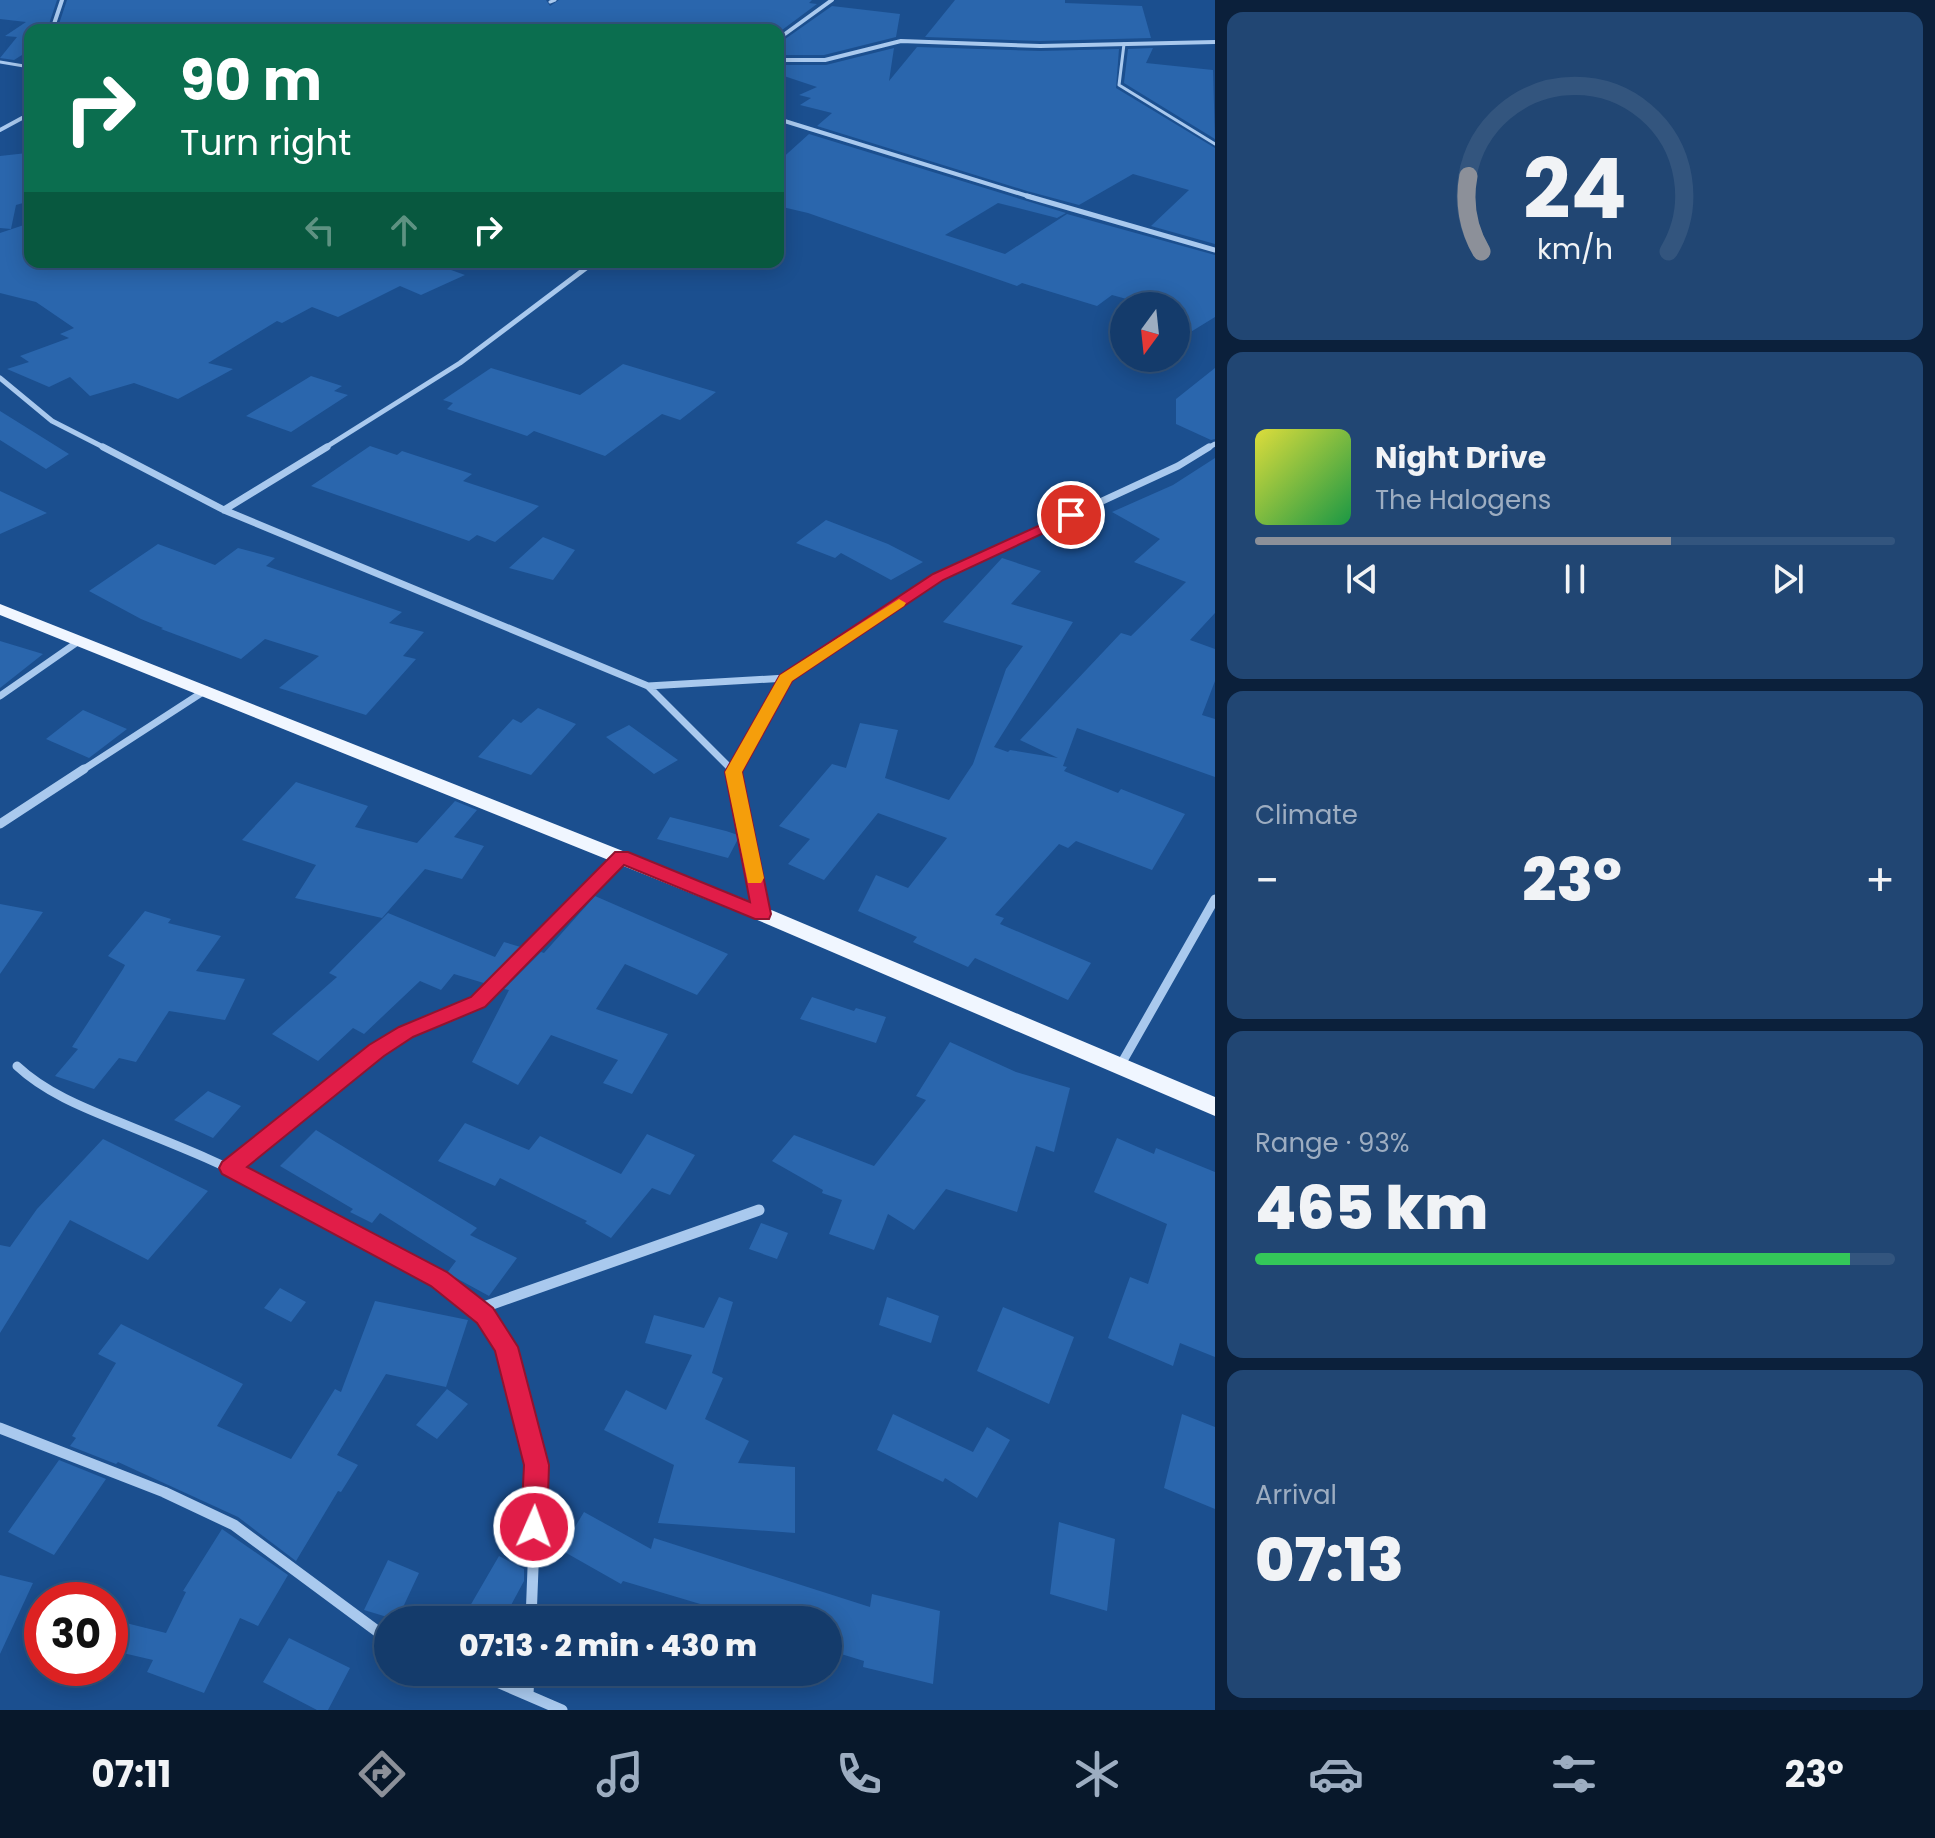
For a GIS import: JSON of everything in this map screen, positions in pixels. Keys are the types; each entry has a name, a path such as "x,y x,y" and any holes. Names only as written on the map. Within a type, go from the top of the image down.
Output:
{"main road":[{"path":"0,609 621,856 1215,1107"}],"street":[{"path":"54,24 62,0"},
{"path":"784,35 832,0"},
{"path":"784,60 825,60 901,41 1040,46 1215,42"},
{"path":"0,130 24,119"},
{"path":"784,121 976,181 1215,250"},
{"path":"224,510 444,375 536,311 587,268"},
{"path":"0,378 52,421 224,510 648,686 734,772 762,914"},
{"path":"734,772 786,678 938,577 1178,466 1215,444"},
{"path":"0,696 79,641"},
{"path":"648,686 786,678"},
{"path":"0,824 207,690"},
{"path":"230,1168 376,1050 406,1032 478,1002 519,964 621,856"},
{"path":"1120,1066 1215,899"},
{"path":"17,1066 34,1082 87,1109 230,1168 439,1279 478,1309 506,1347 537,1465 532,1606"},
{"path":"478,1309 759,1210"},
{"path":"0,1428 164,1492 234,1525 374,1629"},
{"path":"507,1686 562,1710"},
{"path":"528,1686 528,1695"}],"lane":[{"path":"1124,44 1119,85 1215,144"},
{"path":"0,62 24,66"}],"building":[{"path":"0,0 57,0 49,24 24,24 24,54 14,60 0,58 17,37 5,36 26,22 0,19"},
{"path":"67,0 546,0 550,6 559,0 812,0 809,3 817,4 784,29 784,24 59,24"},
{"path":"955,0 1065,0 1065,3 1142,6 1151,38 1040,41 925,37"},
{"path":"832,6 900,14 896,37 824,55 784,55 784,40"},
{"path":"917,47 1040,51 1119,49 1116,88 1215,148 1215,244 1151,226 1189,190 1133,174 1079,205 817,126 832,113 800,105 811,98 799,95 817,87 784,76 784,65 826,65 894,48 889,81"},
{"path":"1153,48 1146,63 1213,70 1215,139 1124,83 1128,49"},
{"path":"809,134 1066,213 1057,218 998,203 945,235 1005,254 1067,214 1215,255 1215,317 1190,332 1190,292 1110,292 1110,296 1097,306 1022,283 1017,286 784,207 784,157"},
{"path":"24,153 24,203 16,205 11,229 0,228 0,156"},
{"path":"24,225 24,268 446,268 465,275 421,295 400,286 338,317 312,307 282,323 277,321 208,363 233,369 178,399 134,383 90,396 70,377 49,387 7,369 29,362 20,356 69,338 60,334 74,328 36,302 0,293 0,233"},
{"path":"623,364 716,392 680,420 662,414 605,456 534,431 527,436 447,409 453,403 443,400 491,368 580,395"},
{"path":"1215,368 1215,439 1211,440 1176,424 1176,399"},
{"path":"311,376 342,386 334,391 348,395 291,432 246,416"},
{"path":"0,411 69,454 46,469 0,440"},
{"path":"370,446 397,455 402,451 472,474 463,481 539,506 495,542 477,535 469,541 311,486"},
{"path":"1215,458 1215,613 1190,640 1215,649 1215,681 1202,715 1215,719 1215,777 1077,728 1063,766 1067,767 1064,771 1118,793 1121,789 1185,814 1152,870 1076,841 1068,848 1059,844 995,915 1004,918 1000,924 1091,963 1068,1000 975,958 968,967 913,942 917,937 858,911 876,875 908,888 947,838 878,813 824,880 788,864 810,839 779,826 832,764 846,768 860,723 898,730 885,778 949,800 973,764 1006,669 1023,646 943,622 1002,558 1041,571 1011,604 1073,622 994,747 1008,752 1058,758 1020,740 1121,633 1131,636 1186,582 1134,562 1160,539 1112,512 1173,485"},
{"path":"0,491 47,513 0,534"},
{"path":"826,520 888,544 923,562 891,580 841,553 835,558 796,543"},
{"path":"543,537 575,550 553,580 509,568"},
{"path":"158,544 215,565 238,548 275,558 266,566 402,612 389,623 424,632 403,656 416,659 366,715 279,688 319,656 265,639 241,659 161,629 89,591"},
{"path":"0,641 43,654 0,688"},
{"path":"538,708 576,724 531,775 478,757 513,719 521,723"},
{"path":"83,710 127,729 89,758 46,739"},
{"path":"629,725 678,760 654,774 606,737"},
{"path":"296,782 368,806 355,827 417,843 455,801 477,810 454,837 484,846 462,879 425,869 382,918 295,898 316,865 242,840"},
{"path":"670,817 726,831 738,835 738,839 728,858 657,839"},
{"path":"595,896 728,954 697,995 625,964 596,1009 668,1034 632,1094 603,1083 618,1060 551,1035 518,1085 472,1062 509,990 504,989 541,952 544,953"},
{"path":"0,904 43,912 0,974"},
{"path":"145,911 171,919 168,923 221,936 196,971 245,979 225,1020 169,1011 136,1062 119,1058 94,1089 55,1076 78,1049 72,1047 125,965 108,956"},
{"path":"388,913 495,957 504,942 524,948 487,984 454,974 441,990 420,981 364,1034 353,1028 318,1061 272,1034 337,977 329,973"},
{"path":"812,997 854,1011 856,1008 886,1017 876,1043 800,1019"},
{"path":"950,1042 1016,1072 1070,1088 1054,1152 1036,1146 1017,1212 946,1189 914,1230 888,1214 874,1250 829,1234 842,1200 822,1193 823,1190 772,1161 794,1135 874,1166 926,1100 916,1096"},
{"path":"208,1091 241,1106 213,1138 174,1120"},
{"path":"465,1123 529,1150 540,1136 621,1174 647,1134 695,1155 670,1195 652,1188 611,1238 585,1223 587,1221 500,1178 495,1186 438,1161"},
{"path":"316,1130 477,1228 470,1235 517,1258 489,1296 447,1273 456,1261 380,1213 372,1223 280,1166"},
{"path":"1117,1138 1154,1154 1156,1148 1215,1172 1215,1357 1180,1343 1173,1366 1108,1338 1130,1277 1148,1284 1167,1224 1094,1192"},
{"path":"103,1139 208,1191 148,1260 70,1220 0,1333 0,1245 10,1247 37,1209"},
{"path":"761,1223 788,1233 777,1259 749,1249"},
{"path":"280,1288 306,1302 291,1322 264,1308"},
{"path":"719,1297 733,1302 712,1373 723,1378 705,1419 749,1441 738,1463 795,1467 795,1533 658,1523 674,1465 604,1430 626,1390 666,1410 692,1355 645,1343 654,1315 704,1328"},
{"path":"887,1297 939,1316 931,1343 879,1325"},
{"path":"375,1301 468,1320 446,1387 386,1374 337,1455 358,1465 341,1492 338,1491 296,1561 238,1517 118,1462 116,1464 70,1446 76,1438 72,1436 116,1363 98,1354 121,1324 243,1384 217,1426 291,1459 335,1389 341,1392"},
{"path":"1003,1307 1074,1337 1049,1404 977,1371"},
{"path":"447,1389 468,1404 437,1439 416,1425"},
{"path":"893,1414 973,1452 987,1427 1010,1440 977,1498 945,1478 943,1482 877,1450"},
{"path":"1182,1414 1215,1427 1215,1509 1164,1488"},
{"path":"59,1460 106,1479 54,1555 8,1532"},
{"path":"584,1512 651,1549 654,1538 870,1607 872,1594 940,1611 933,1684 863,1667 864,1661 842,1654 842,1606 707,1606 623,1581 621,1584 561,1550"},
{"path":"1059,1522 1115,1539 1107,1611 1050,1594"},
{"path":"222,1529 288,1575 258,1626 240,1618 204,1693 147,1672 153,1660 128,1654 128,1624 166,1633 186,1592 183,1591"},
{"path":"499,1556 524,1569 524,1581 511,1606 470,1606"},
{"path":"388,1560 419,1573 404,1606 374,1606 374,1613 364,1610"},
{"path":"0,1575 29,1582 24,1582 24,1602 0,1654"},
{"path":"289,1638 350,1668 328,1710 317,1710 263,1682"}],"slow traffic":[{"path":"755,878 734,772 786,678 899,603"}],"route":[{"path":"534,1527 537,1465 506,1347 485,1315 439,1279 230,1168 376,1050 406,1032 478,1002 519,964 621,856 762,914 734,772 786,678 938,577 1071,515"}]}
